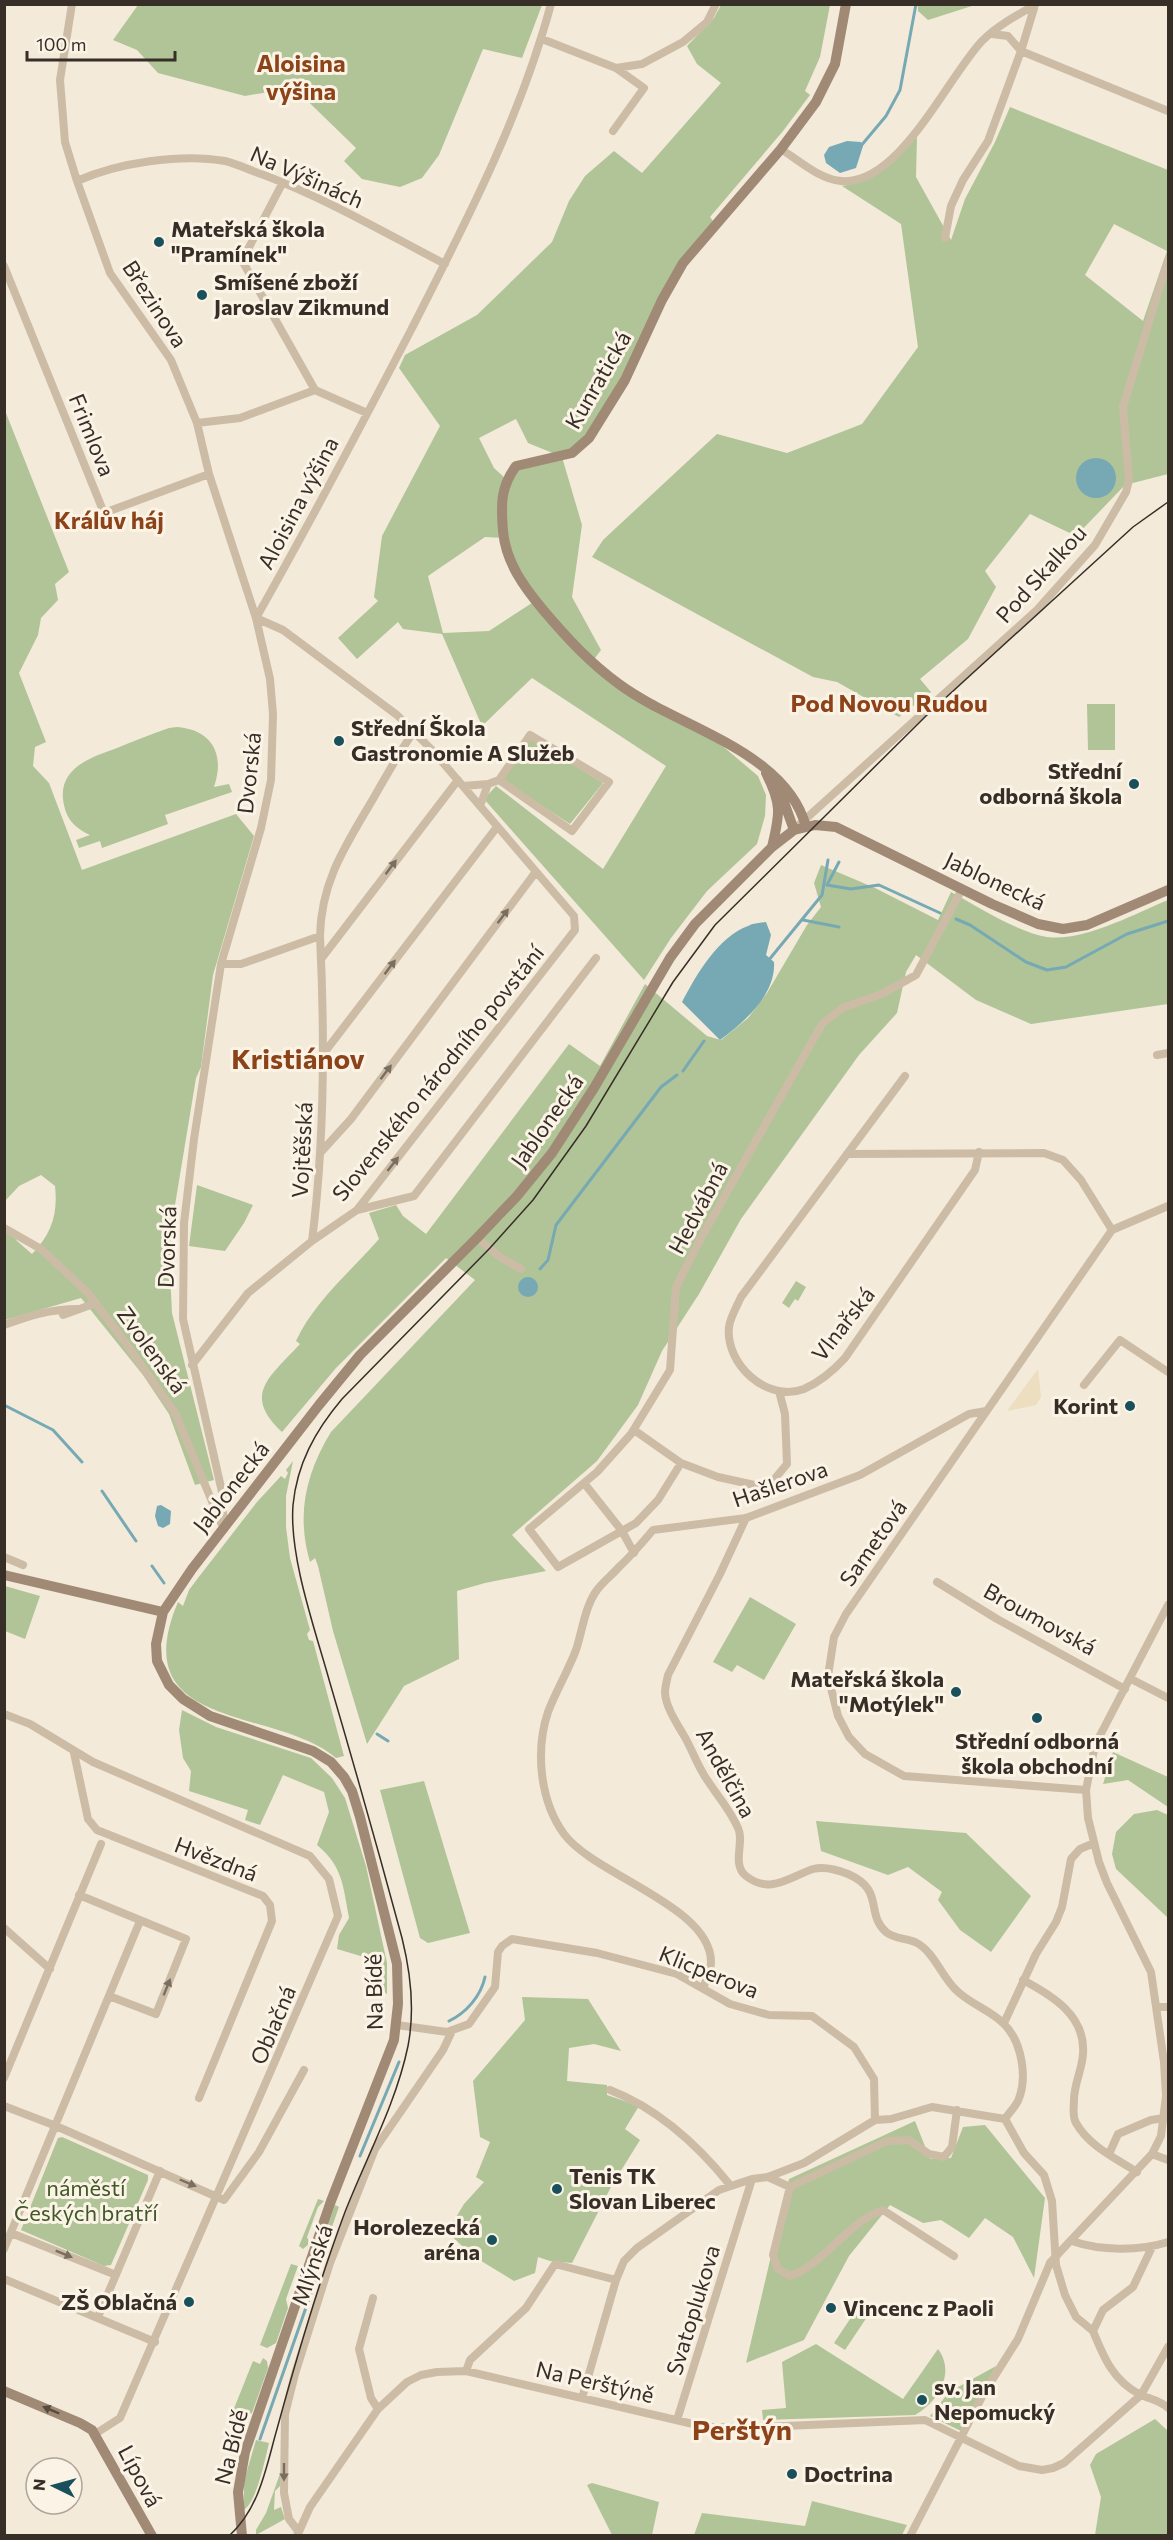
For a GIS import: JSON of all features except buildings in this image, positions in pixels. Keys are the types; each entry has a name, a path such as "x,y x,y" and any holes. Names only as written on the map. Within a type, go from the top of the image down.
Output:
{"street":[{"name":"Březinova","path":"72,4 60,80 65,142 110,273 171,360 197,423 209,474 256,618"},
{"name":"Aloisina výšina","path":"256,618 367,413 445,264 497,158 542,39 551,4"},
{"path":"616,68 642,64 683,42 707,22 717,4"},
{"name":"Kunratická","path":"806,823 784,785 761,763 620,685 573,645 526,590 517,575 504,538 502,495 506,479 516,466 572,453 589,438 625,380 662,300 683,263 781,149 816,102 828,80 838,53 846,4"},
{"path":"781,149 834,180 857,180 878,171 910,140 983,41 1015,16 1035,5"},
{"path":"945,238 951,206 963,180 988,141 1035,5"},
{"path":"992,34 1008,36 1021,51 1168,111"},
{"path":"542,39 616,68 644,88 613,131"},
{"name":"Na Výšinách","path":"77,181 94,173 152,162 193,157 227,162 300,189 445,264"},
{"path":"282,182 245,255 244,264 315,390 367,413"},
{"name":"Pod Skalkou","path":"806,823 1021,626 1095,545 1126,492 1129,480 1123,407 1168,260"},
{"name":"Frimlova","path":"4,266 104,513 209,474"},
{"path":"197,423 240,418 315,390"},
{"path":"256,618 283,630 397,715 461,783 535,873 351,1119 321,1152"},
{"name":"Dvorská","path":"224,1529 222,1492 183,1319 184,1223 194,1139 221,964 261,828 271,780 273,714 270,680 256,618"},
{"name":"Vojtěšská","path":"312,1241 321,1152 324,1053 320,936 326,888 339,857 414,731"},
{"path":"461,783 488,784 499,780 530,735 609,782 572,831 499,780"},
{"path":"761,763 777,795 778,824 772,847"},
{"name":"Kunratická","path":"761,763 778,785 794,830"},
{"path":"321,959 461,783"},
{"path":"480,806 488,784"},
{"name":"Jablonecká","path":"163,1612 192,1569 360,1355 517,1196 552,1153 594,1088 670,958 695,924 772,847 794,830 806,823 826,825 846,831 1038,924 1063,929 1087,925 1168,890"},
{"path":"324,1053 497,827"},
{"name":"Slovenského národního povstání","path":"312,1241 357,1210 575,930 574,916 535,873"},
{"name":"Hedvábná","path":"622,1531 558,1567 529,1529 597,1472 634,1430 670,1370 676,1287 735,1177 822,1024 842,1008 882,994 916,975 962,889"},
{"path":"221,964 241,964 320,936"},
{"path":"357,1210 414,1196 596,958"},
{"path":"1157,1054 1168,1053"},
{"path":"634,1430 681,1463 718,1477 759,1486 772,1482 787,1464 785,1414 779,1390 758,1383 739,1365 732,1349 729,1327 741,1297 904,1076"},
{"name":"Vlnařská","path":"779,1390 802,1389 827,1376 845,1358 975,1170 979,1152"},
{"path":"847,1154 1044,1153 1063,1160 1081,1180 1112,1230 1168,1206"},
{"name":"Zvolenská","path":"4,1228 41,1250 96,1303 175,1413 224,1529"},
{"name":"Sametová","path":"1086,1790 904,1776 865,1754 849,1737 838,1716 828,1676 834,1637 846,1614 1112,1230"},
{"path":"477,1238 500,1257 521,1269"},
{"path":"192,1365 248,1293 312,1241"},
{"path":"63,1315 96,1303"},
{"path":"4,1325 38,1313 57,1309 76,1309"},
{"path":"1084,1385 1120,1340 1168,1372"},
{"name":"Hašlerova","path":"703,1988 711,1961 710,1953 697,1930 665,1901 586,1856 565,1835 552,1813 543,1785 542,1736 548,1713 575,1652 596,1591 634,1553 653,1530 746,1518 860,1475 969,1414 986,1411"},
{"path":"622,1531 636,1523 658,1500 681,1463"},
{"path":"584,1483 622,1531 634,1553"},
{"name":"Andělčina","path":"746,1518 668,1675 665,1692 672,1714 703,1773 740,1830 738,1859 744,1874 758,1883 774,1885 790,1881 814,1869 823,1868 848,1874 863,1882 872,1893 878,1923 888,1934 915,1942 929,1952 943,1976 955,1990 969,2002 1004,2023"},
{"path":"4,1557 23,1565"},
{"path":"4,1575 163,1612"},
{"name":"Broumovská","path":"937,1582 997,1619 1125,1689"},
{"path":"910,2535 984,2393 1018,2339 1050,2263 1137,2172 1158,2145 1165,2118 1166,2062 1151,1971 1107,1883 1092,1844 1086,1790 1095,1746 1165,1618 1168,1605"},
{"name":"Na Bídě","path":"163,1612 156,1644 158,1661 169,1685 183,1699 210,1716 313,1751 331,1762 344,1777 357,1806 394,1948 398,1977 397,2025 394,2040 331,2201 245,2452 238,2492 242,2535"},
{"path":"1131,1679 1168,1698"},
{"name":"Oblačná","path":"4,1714 30,1724 74,1753 309,1856 329,1879 338,1916 226,2177 216,2195 155,2342 120,2418 95,2434"},
{"name":"Hvězdná","path":"74,1753 88,1819 97,1830 263,1896 270,1905 272,1921 199,2098"},
{"path":"4,2078 101,1844"},
{"path":"1005,2120 1018,2100 1022,2082 1021,2060 1016,2040 1004,2023 1023,1980 1056,1922 1062,1907 1071,1859 1080,1849 1092,1844"},
{"path":"80,1895 186,1939 156,2014 109,1996"},
{"path":"4,2249 140,1921"},
{"path":"4,1928 50,1969"},
{"name":"Klicperova","path":"502,1946 519,1939 597,1953 677,1974 730,2004 769,2015 812,2016 854,2047 874,2079 875,2120"},
{"name":"Mlýnská","path":"298,2533 286,2511 285,2414 289,2394 330,2263 375,2149 443,2050 452,2031 469,2024 495,1987 498,1952 502,1946"},
{"path":"1023,1980 1049,1994 1072,2015 1083,2035 1083,2055 1074,2093 1074,2120 1088,2139 1137,2172"},
{"path":"1157,2007 1168,2007"},
{"path":"397,2025 452,2031"},
{"path":"4,2106 56,2126 224,2200 259,2152 304,2070"},
{"path":"610,2090 635,2100 671,2125 709,2159 730,2185"},
{"path":"582,2398 616,2280 624,2261 637,2248 730,2185 768,2177 804,2163 875,2120 891,2119 932,2107 1005,2120 1024,2154 1044,2175 1052,2201 1056,2265 1065,2295 1076,2317 1093,2331 1106,2363 1121,2383 1168,2408"},
{"path":"790,2187 886,2141 909,2140 929,2154 944,2157 952,2147 957,2110"},
{"path":"1109,2154 1118,2134 1151,2120 1165,2118"},
{"path":"1152,2154 1168,2160"},
{"path":"98,2317 160,2171"},
{"path":"768,2177 790,2187"},
{"name":"Svatoplukova","path":"677,2420 752,2179"},
{"path":"790,2187 773,2255 778,2269 790,2276 803,2272 838,2240 875,2212 883,2210 954,2256"},
{"path":"11,2233 116,2275"},
{"path":"1072,2241 1088,2246 1152,2247 1168,2242"},
{"path":"1093,2331 1103,2310 1133,2287 1152,2247"},
{"path":"466,2371 470,2360 526,2308 555,2264 616,2280"},
{"path":"4,2278 155,2342"},
{"path":"373,2298 359,2349 371,2398 378,2409"},
{"name":"Na Perštýně","path":"298,2533 323,2488 378,2409 399,2388 421,2375 466,2371 721,2428 925,2420 1019,2466 1042,2470 1064,2463 1141,2395 1168,2347"},
{"path":"4,2391 80,2423 95,2434"},
{"name":"Lípová","path":"95,2434 150,2535"}],"green space":[{"path":"918,4 975,5 928,20 918,11"},
{"path":"138,5 542,5 522,58 483,49 439,155 422,178 400,187 362,179 344,161 356,148 286,80 274,91 245,96 158,73 137,50 113,40"},
{"path":"721,5 830,5 820,57 805,91 810,95 783,131 710,217 715,224 683,263 589,438 562,457 582,525 572,597 601,650 592,662 712,737 758,776 766,795 765,816 757,844 707,891 671,938 644,980 484,799 496,786 603,869 666,766 532,678 482,726 442,634 403,629 398,622 357,659 338,638 378,601 374,597 382,536 440,426 399,368 405,355 477,315 552,242 569,201 585,176 614,151 642,173 721,83 697,64 687,46 714,18","holes":["516,419 528,443 560,456 516,466 506,479 494,468 479,438","485,537 504,538 535,601 489,631 443,633 428,576"]},
{"path":"1010,107 1168,170 1168,474 1125,485 1076,536 1030,514 985,571 996,587 968,639 920,679 931,692 899,717 837,682 813,677 592,557 603,540 717,434 787,453 862,424 918,347 901,224 842,186 865,179 884,169 917,137 916,177 951,240 965,199 995,142","holes":["1114,224 1167,251 1143,321 1085,275"]},
{"path":"4,408 69,572 55,584 58,600 41,618 38,635 19,673 46,742 35,747 33,766 49,783 82,870 236,814 254,836 213,975 201,1067 196,1078 175,1205 170,1272 172,1313 214,1480 195,1485 169,1414 143,1375 81,1298 5,1320 5,1225 17,1241 32,1254 49,1231 56,1196 55,1186 41,1175 19,1186 5,1201"},
{"path":"1087,704 1115,704 1115,750 1088,750"},
{"path":"177,727 200,733 213,746 218,765 214,787 229,784 232,792 165,815 168,824 102,848 100,841 79,848 76,840 90,835 73,824 65,811 63,793 65,782 70,774 96,756 162,730"},
{"path":"530,738 603,783 570,824 501,779"},
{"path":"821,865 875,888 938,920 951,892 1011,925 1047,937 1076,935 1092,931 1168,900 1168,1004 1031,1024 976,1000 916,955 906,972 897,1013 859,1055 741,1219 699,1294 662,1351 638,1405 597,1461 512,1535 546,1571 457,1591 459,1659 404,1686 367,1744 333,1631 318,1566 315,1558 310,1562 304,1527 306,1494 315,1463 331,1432 475,1280 446,1258 336,1368 282,1432 263,1407 262,1396 265,1386 279,1366 300,1344 296,1341 323,1300 379,1239 369,1213 396,1205 403,1216 426,1234 569,1044 600,1066 645,984 707,1036 721,1040 748,1018 767,993 807,925 821,907 814,883"},
{"path":"197,1185 253,1205 225,1251 189,1246"},
{"path":"796,1281 806,1287 798,1301 795,1299 789,1308 782,1303"},
{"path":"293,1461 286,1496 286,1527 290,1558 310,1630 307,1634 309,1640 313,1641 344,1756 336,1758 309,1742 214,1709 188,1695 171,1674 166,1644 178,1602 183,1606 189,1590 198,1578 257,1502 281,1476 285,1479 288,1473 286,1470"},
{"path":"5,1586 40,1596 25,1639 5,1631"},
{"path":"750,1597 796,1624 764,1680 737,1665 732,1672 713,1662"},
{"path":"182,1710 216,1727 311,1758 332,1778 345,1798 366,1866 387,1963 387,1994 375,1984 364,1957 337,1949 339,1935 349,1918 337,1869 317,1845 329,1812 324,1792 283,1775 260,1825 245,1820 248,1810 189,1791 191,1771 183,1758 179,1730"},
{"path":"1113,1752 1168,1777 1168,1807 1128,1780 1103,1784"},
{"path":"424,1781 470,1933 428,1943 420,1938 380,1790"},
{"path":"1157,1810 1168,1815 1168,1918 1116,1869 1112,1854 1116,1832 1134,1814"},
{"path":"816,1821 966,1833 1031,1896 991,1952 960,1930 938,1900 942,1892 908,1867 888,1875 821,1851"},
{"path":"522,1997 588,1999 621,2051 594,2044 569,2048 567,2081 607,2085 607,2095 639,2106 625,2129 640,2140 612,2185 572,2263 550,2261 538,2257 535,2273 514,2281 473,2256 447,2232 464,2204 484,2182 476,2177 490,2142 480,2137 473,2081 525,2020"},
{"path":"915,2121 930,2159 951,2158 963,2127 985,2125 1045,2198 1034,2278 1013,2237 985,2218 969,2238 941,2220 923,2223 890,2205 849,2256 804,2340 746,2363 789,2179"},
{"name":"náměstí Českých bratří","path":"62,2137 148,2175 148,2180 111,2265 104,2266 21,2230 58,2138"},
{"path":"318,2199 324,2201 318,2207 307,2237 310,2243 303,2249 299,2246"},
{"path":"335,2205 339,2207 316,2272 313,2270"},
{"path":"291,2264 298,2266 286,2299 288,2308 276,2343 267,2348 260,2345"},
{"path":"856,2310 867,2317 845,2350 834,2343"},
{"path":"816,2344 903,2399 938,2349 943,2358 945,2377 931,2403 915,2415 763,2420 762,2410 786,2408 782,2362"},
{"path":"263,2358 267,2361 268,2368 252,2413 240,2420 242,2414 233,2411 253,2361 260,2364"},
{"path":"996,2366 961,2431 930,2416 949,2392"},
{"path":"1155,2419 1168,2431 1168,2535 1095,2535 1101,2497 1090,2465 1096,2454"},
{"path":"256,2440 269,2443 257,2489 244,2510 244,2481"},
{"path":"281,2471 280,2486 275,2491 274,2510 281,2507 285,2519 256,2535 256,2530 266,2513"},
{"path":"592,2483 659,2502 652,2535 612,2535 587,2485"},
{"path":"812,2501 907,2525 902,2535 694,2535 702,2513 805,2526"}],"shaded area":[{"path":"1038,1369 1041,1397 1036,1405 1007,1411"}],"water":[{"path":"847,141 861,142 863,146 856,168 840,173 826,163 824,155 829,147"},
{"path":"1096,458 1110,464 1116,478 1110,492 1096,498 1082,492 1076,478 1082,464"},
{"path":"766,922 771,935 766,955 774,962 770,986 757,1007 720,1040 682,1002 701,969 727,939 750,925"},
{"path":"528,1277 535,1280 538,1287 535,1294 528,1297 521,1294 518,1287 521,1280"},
{"path":"161,1505 171,1511 170,1524 163,1528 158,1526 155,1516 157,1506"}],"waterway":[{"path":"860,147 886,116 900,90 916,4"},
{"path":"768,961 822,895 828,860"},
{"path":"827,885 839,862"},
{"path":"827,885 851,889 879,885 940,913"},
{"path":"956,919 970,925 1026,962 1047,970 1066,967 1127,934 1168,921"},
{"path":"803,920 839,927"},
{"path":"683,1071 704,1041"},
{"path":"540,1269 548,1260 556,1225 661,1087 677,1075"},
{"path":"4,1405 53,1430 82,1462"},
{"path":"102,1491 136,1541"},
{"path":"152,1566 164,1583"},
{"path":"377,1734 388,1741"},
{"path":"449,2021 472,2003 485,1977"},
{"path":"360,2156 399,2062"},
{"path":"260,2439 317,2276"}],"tram line":[{"path":"229,2536 248,2513 265,2472 300,2347 326,2266 345,2212 380,2130 403,2068 412,2006 410,1978 402,1938 299,1571 295,1548 293,1505 295,1490 309,1449 324,1423 342,1399 490,1248 533,1200 586,1126 673,982 715,925 929,713 1133,527 1168,502"}],"place":[{"name":"Mateřská škola \"Pramínek\"","path":"159,242"},
{"name":"Smíšené zboží Jaroslav Zikmund","path":"202,295"},
{"name":"Střední Škola Gastronomie A Služeb","path":"339,741"},
{"name":"Střední odborná škola","path":"1134,784"},
{"name":"Korint","path":"1130,1406"},
{"name":"Mateřská škola \"Motýlek\"","path":"956,1692"},
{"name":"Střední odborná škola obchodní","path":"1037,1718"},
{"name":"Tenis TK Slovan Liberec","path":"557,2189"},
{"name":"Horolezecká aréna","path":"492,2240"},
{"name":"ZŠ Oblačná","path":"189,2302"},
{"name":"Vincenc z Paoli","path":"831,2308"},
{"name":"sv. Jan Nepomucký","path":"922,2400"},
{"name":"Doctrina","path":"792,2474"}],"district":[{"name":"Aloisina výšina","path":"301,78"},
{"name":"Králův háj","path":"109,521"},
{"name":"Pod Novou Rudou","path":"889,704"},
{"name":"Kristiánov","path":"298,1059"},
{"name":"Perštýn","path":"742,2430"}]}
